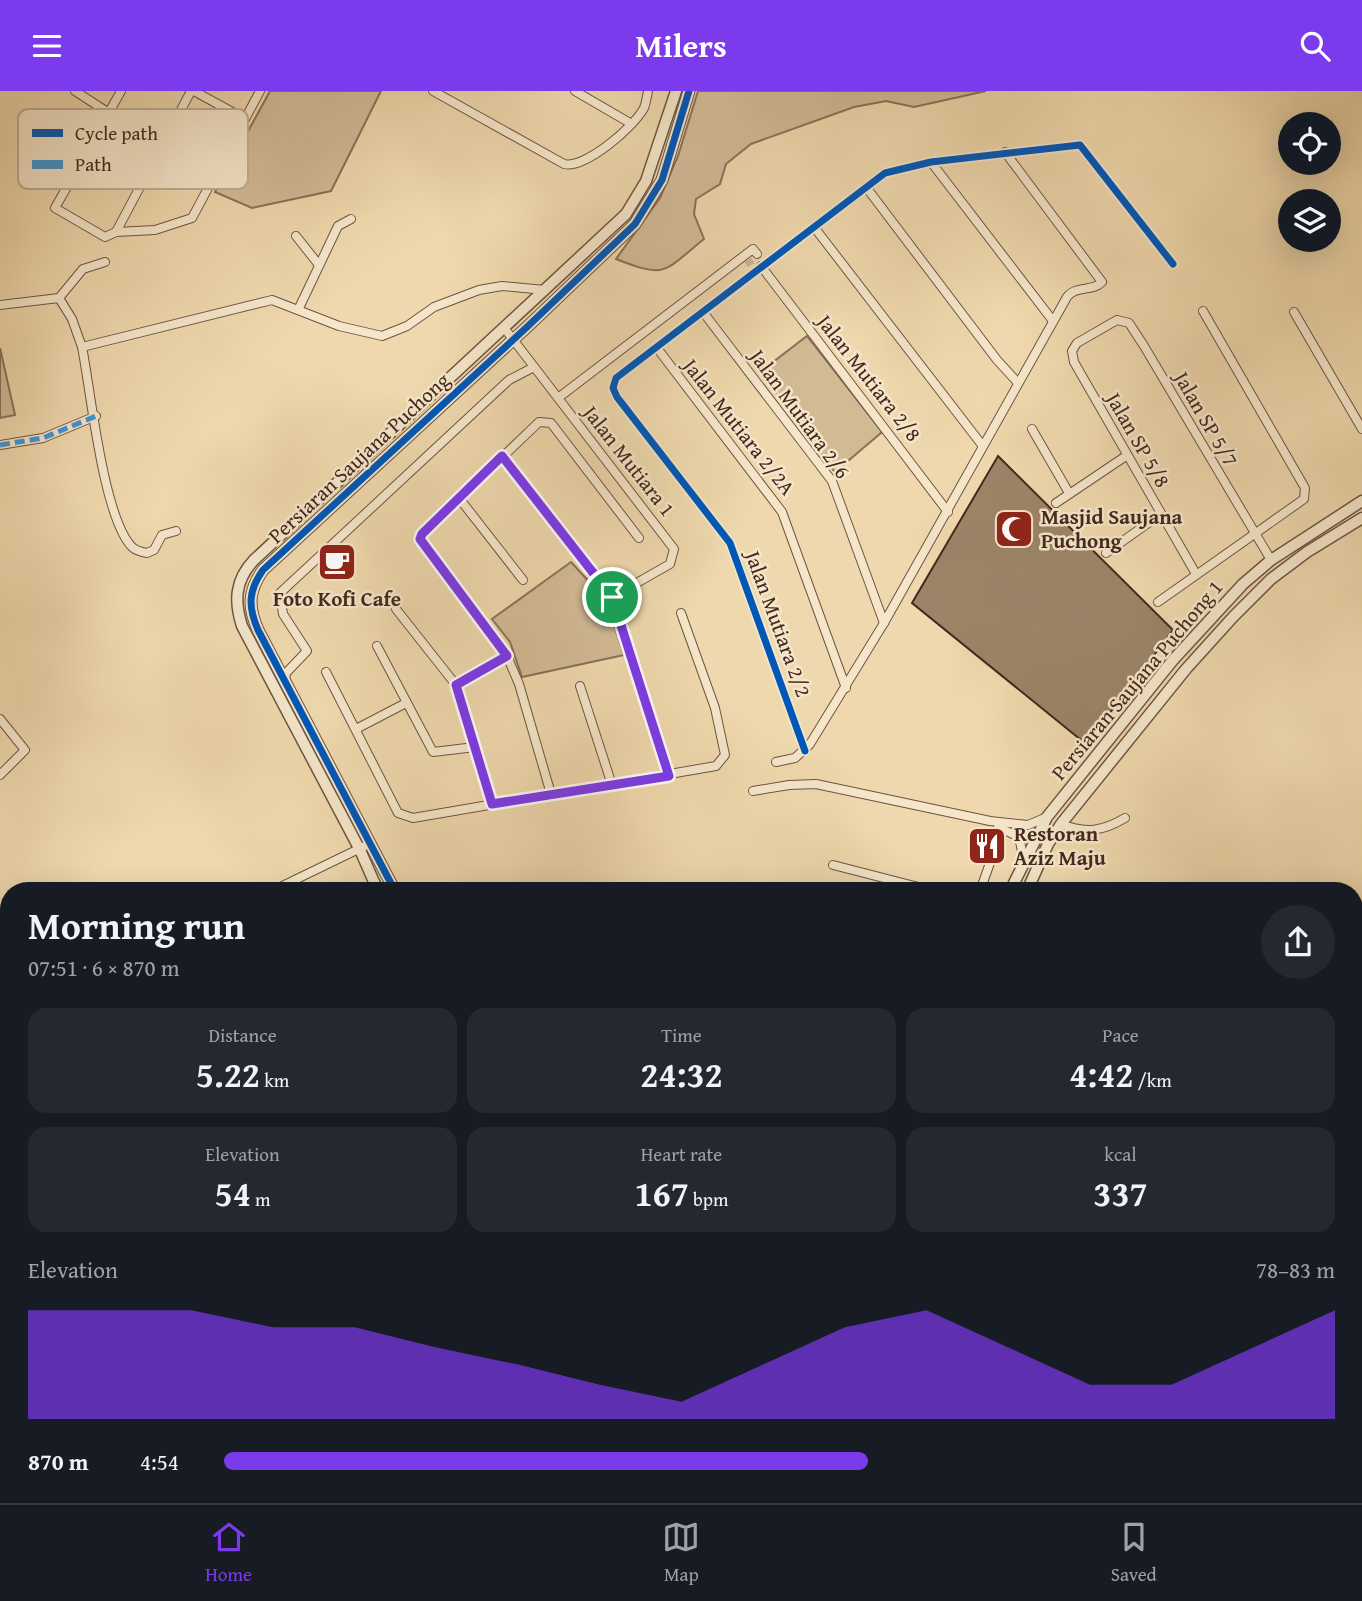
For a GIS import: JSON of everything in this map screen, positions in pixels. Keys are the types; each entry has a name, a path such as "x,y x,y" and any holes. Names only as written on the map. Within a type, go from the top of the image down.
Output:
{"street":[{"path":"75,91 103,109"},
{"path":"111,109 121,91"},
{"path":"183,109 193,91 226,109"},
{"path":"248,112 260,91"},
{"path":"575,91 630,123"},
{"path":"435,92 564,164 573,166 583,163 630,123 643,108 648,91"},
{"name":"Persiaran Saujana Puchong","path":"374,882 360,850 242,626 237,611 239,581 254,561 505,329 631,206 653,162 676,91"},
{"name":"Persiaran Saujana Puchong","path":"390,882 251,615 249,597 254,583 263,570 513,340 635,223 662,180 690,91"},
{"path":"558,398 753,261 814,227 893,170 1005,152 1074,145 1086,149 1173,264"},
{"path":"776,762 796,758 805,751 846,688 1070,293 1101,285 1102,278 1005,152"},
{"path":"931,162 1053,321"},
{"path":"866,187 1018,383"},
{"path":"66,189 55,208 105,237 116,232 155,230 192,218 207,189"},
{"path":"116,232 139,189"},
{"path":"299,308 338,226 351,219"},
{"path":"814,227 982,445"},
{"path":"296,236 319,265"},
{"path":"657,348 704,312 753,261"},
{"name":"Jalan Mutiara 2/8","path":"753,261 948,512"},
{"path":"0,305 59,298 83,269 105,262"},
{"path":"82,347 259,301 282,301 339,326 382,336 407,326 434,307 479,290 502,286 545,290"},
{"path":"59,298 72,319 82,347 114,510 126,539 134,549 147,553 154,550 162,535 176,531"},
{"path":"1158,602 1304,499 1305,488 1203,311"},
{"name":"Jalan Mutiara 2/6","path":"704,312 832,481 884,623"},
{"path":"1294,312 1362,429"},
{"name":"Jalan SP 5/7","path":"1098,331 1117,320 1129,324 1253,535 1271,560"},
{"name":"Jalan Mutiara 1","path":"505,329 674,549 670,564 612,597"},
{"name":"Jalan SP 5/8","path":"1098,331 1077,343 1072,351 1073,362 1196,574"},
{"name":"Jalan Mutiara 2/2","path":"657,348 616,378 613,388 617,397 730,543 805,751"},
{"name":"Jalan Mutiara 2/2A","path":"657,348 782,512 846,688"},
{"path":"285,680 286,673 307,651 283,614 280,593 509,380 534,367"},
{"path":"0,445 51,436 96,416"},
{"path":"551,794 519,684 507,656 420,539 502,456 539,422 545,421 551,423 639,538"},
{"path":"1032,429 1069,493"},
{"path":"502,456 612,597 669,776"},
{"path":"1056,503 1126,456"},
{"path":"459,498 523,580"},
{"name":"Persiaran Saujana Puchong 1","path":"1014,882 1047,817 1173,660 1243,584 1271,560 1362,501"},
{"path":"1106,553 1161,514"},
{"name":"Persiaran Saujana Puchong 1","path":"1031,882 1041,856 1061,824 1186,669 1233,617 1271,579 1298,558 1362,518"},
{"path":"396,609 456,685 492,804"},
{"path":"326,672 398,813 404,817 413,818 669,776 716,766 723,760 725,748 715,708 681,613"},
{"path":"377,646 433,752 475,747"},
{"path":"456,685 507,656"},
{"path":"273,658 297,663"},
{"path":"580,686 612,785"},
{"path":"356,729 406,703"},
{"path":"0,719 24,750 0,775"},
{"path":"752,791 816,784 990,821 1028,825 1047,817"},
{"path":"1061,824 1080,831 1091,831 1125,818"},
{"path":"990,821 1019,837 1024,861"},
{"path":"982,882 1002,829"},
{"path":"291,882 371,843"},
{"path":"833,865 899,882"}],"shaded area":[{"path":"270,91 381,91 331,191 252,208 215,192 217,189 248,189 248,131"},
{"path":"698,91 986,91 914,107 886,101 854,107 751,144 726,164 720,184 696,199 694,214 704,239 664,269 646,269 616,259 660,198 678,156"},
{"path":"807,336 882,432 835,472 760,372"},
{"path":"0,348 15,415 0,418"},
{"path":"571,562 605,599 624,655 522,677 510,642 492,619"}],"building":[{"name":"Masjid Saujana Puchong","path":"998,456 1173,630 1086,744 912,603"}],"tunnel":[{"path":"748,260 751,265"}],"marked path":[{"path":"0,445 43,438 96,416"}],"cycle path":[{"path":"390,882 258,630 251,606 254,585 263,570 635,224 662,180 689,91"},
{"path":"805,751 730,543 617,397 613,388 616,378 885,173 931,162 1080,145 1173,264"}],"place":[{"name":"Masjid Saujana Puchong","path":"1014,529"},
{"name":"Foto Kofi Cafe","path":"337,562"},
{"name":"Restoran Aziz Maju","path":"987,846"}],"route":[{"path":"502,456 612,597 630,644 669,776 492,804 456,685 507,656 422,544 422,534 502,456"}]}
